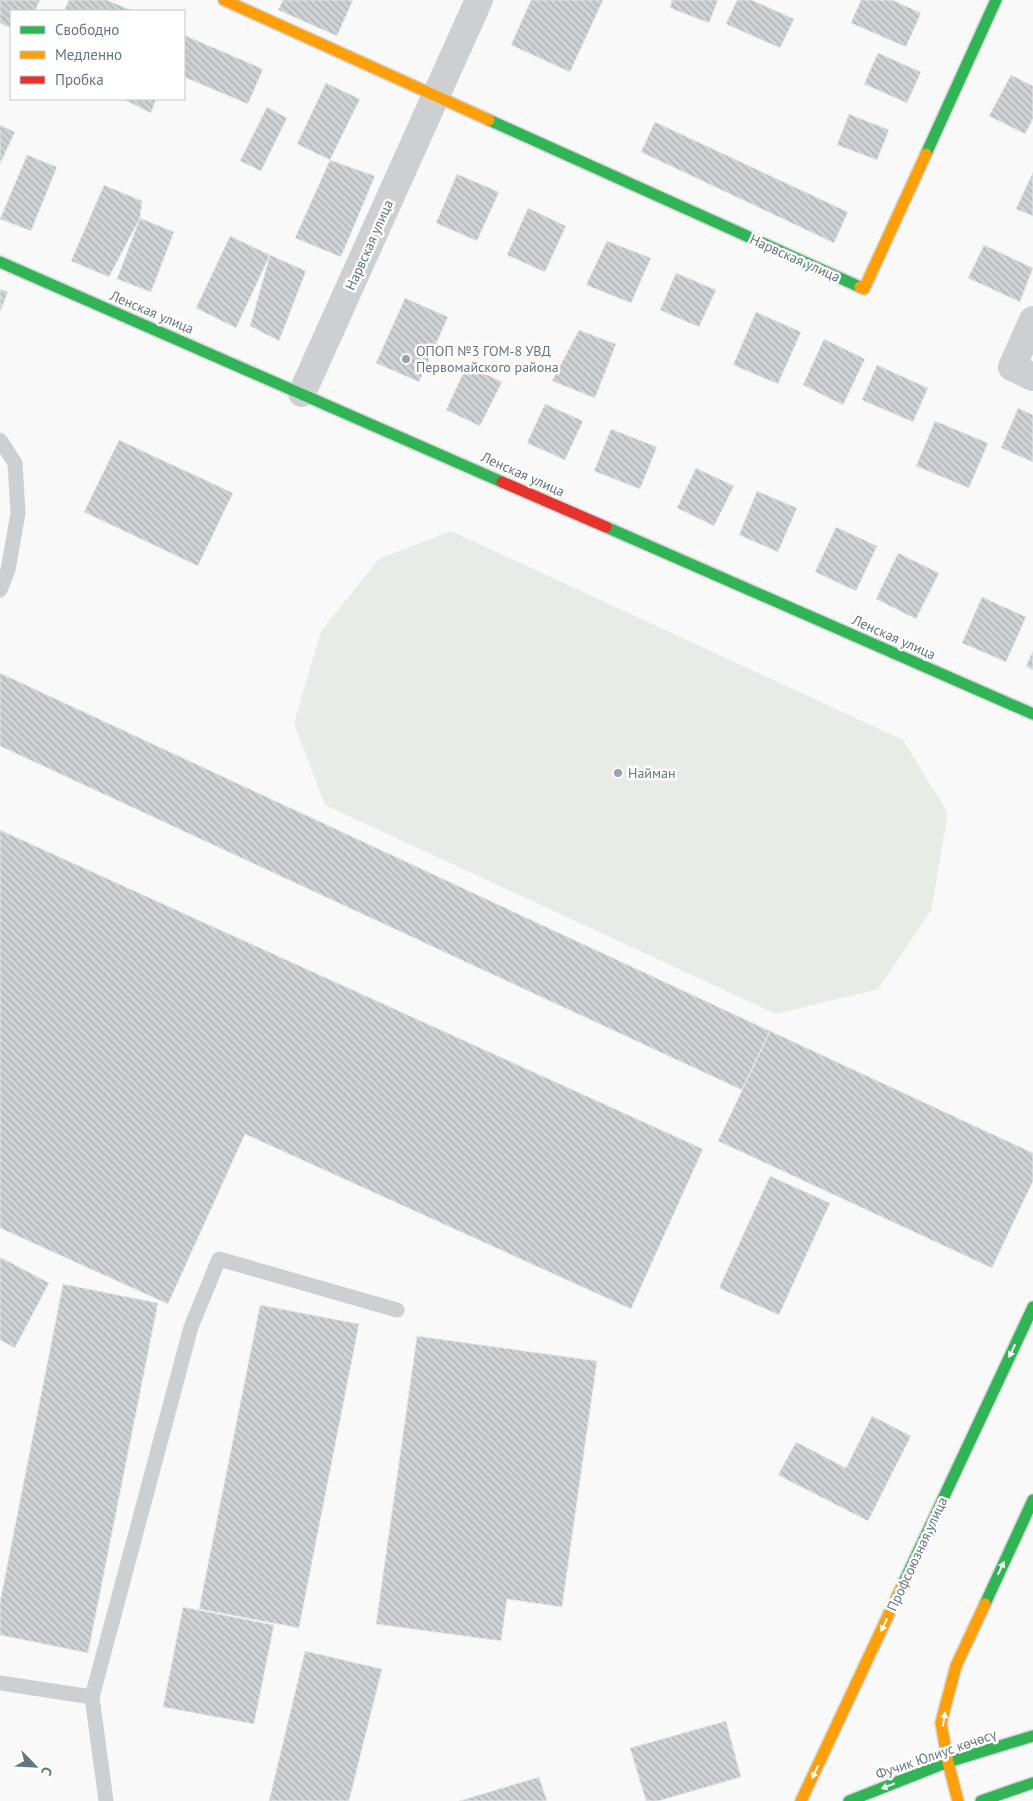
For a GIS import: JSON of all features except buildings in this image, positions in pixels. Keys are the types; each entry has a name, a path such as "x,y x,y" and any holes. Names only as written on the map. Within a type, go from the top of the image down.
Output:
{"street":[{"name":"Нарвская улица","path":"224,0 864,289 996,0"},
{"name":"Нарвская улица","path":"302,393 479,0"},
{"name":"Ленская улица","path":"0,262 1033,714"},
{"path":"1033,320 1012,368 1033,377"},
{"name":"Профсоюзная улица","path":"801,1801 1033,1307"},
{"path":"958,1801 948,1762 942,1723 956,1666 1033,1500"},
{"name":"Фучик Юлиус көчөсү","path":"850,1801 948,1762 1033,1736"},
{"path":"982,1801 1033,1783"}],"lane":[{"path":"0,440 15,463 18,513 8,570 0,590"},
{"path":"106,1801 92,1697 190,1327 220,1259 397,1310"},
{"path":"0,1683 92,1697"}],"shaded area":[{"name":"Найман","path":"451,531 903,740 948,813 931,911 878,989 776,1014 325,805 294,723 321,631 379,559"}],"traffic: fast":[{"path":"926,154 996,0"},
{"path":"489,120 860,287"},
{"path":"0,262 502,482"},
{"path":"606,527 1033,714"},
{"path":"903,1584 1033,1307"},
{"path":"985,1604 1033,1500"},
{"path":"849,1801 948,1762 1033,1736"},
{"path":"981,1801 1033,1783"}],"traffic: slow":[{"path":"224,0 489,120"},
{"path":"860,287 864,289 926,154"},
{"path":"801,1801 903,1584"},
{"path":"958,1801 941,1723 956,1666 985,1604"}],"traffic: jam":[{"path":"502,482 606,527"}],"place":[{"name":"ОПОП №3 ГОМ-8 УВД Первомайского района","path":"406,359"},
{"name":"Найман","path":"618,773"}]}
